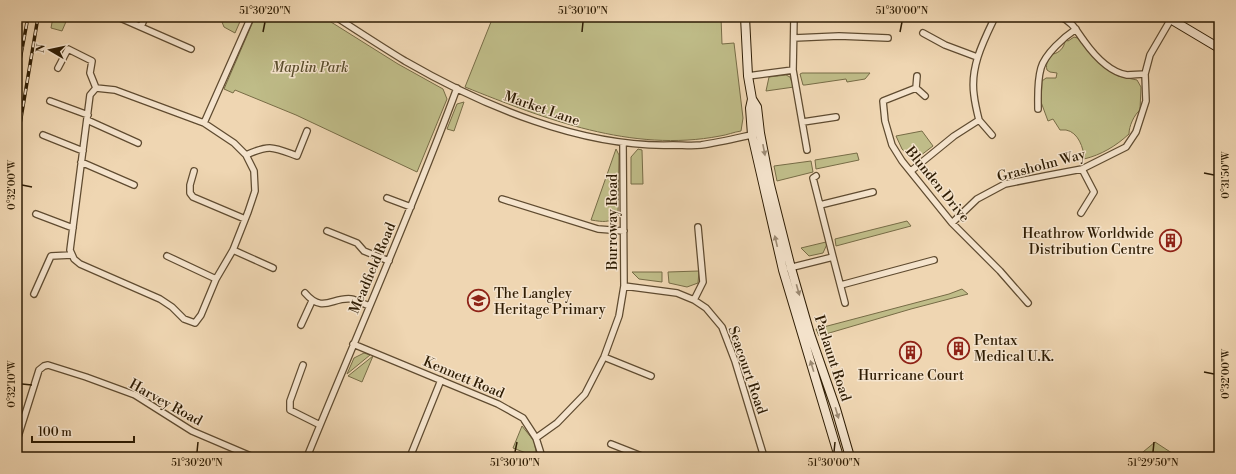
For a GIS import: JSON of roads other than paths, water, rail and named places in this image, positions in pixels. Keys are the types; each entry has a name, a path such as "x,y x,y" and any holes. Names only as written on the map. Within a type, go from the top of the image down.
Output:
{"street":[{"path":"118,17 191,49"},
{"path":"141,27 145,17"},
{"name":"Market Lane","path":"336,17 404,61 457,88 502,108 562,130 624,144 662,146 700,145 756,134"},
{"name":"Parlaunt Road","path":"745,17 748,76 752,99 757,107 756,134 770,185 787,269 839,457"},
{"path":"794,17 793,70 807,150"},
{"path":"992,135 979,120 974,95 974,71 994,17"},
{"path":"1061,17 1067,19 1090,49 1111,70 1126,74 1145,74"},
{"path":"1169,18 1219,48"},
{"name":"Grasholm Way","path":"952,223 977,199 1005,184 1082,169 1126,147 1136,132 1146,101 1145,74 1150,55 1169,18"},
{"path":"204,123 249,19"},
{"path":"1038,109 1038,86 1042,67 1054,48 1065,36 1076,29"},
{"path":"922,33 945,45 978,57"},
{"path":"794,38 839,36 888,38"},
{"path":"58,68 68,48 92,61 90,74 96,88"},
{"path":"748,76 793,70"},
{"path":"917,76 916,88 924,96"},
{"path":"96,88 115,90 204,123 234,143 246,155 254,171 255,191 245,219 233,250 216,278 201,315 196,323 184,319 172,307 160,299 80,264 72,255 70,250 72,228 90,96 96,88"},
{"name":"Meadfield Road","path":"307,457 411,207 457,88"},
{"name":"Blunden Drive","path":"916,88 883,101 885,121 892,145 902,161 952,223 1000,271 1028,303"},
{"path":"50,101 138,143"},
{"path":"803,122 836,117"},
{"path":"911,171 954,136 979,120"},
{"path":"246,155 259,149 274,147 297,156 308,131"},
{"path":"43,135 83,151"},
{"name":"Burroway Road","path":"536,438 558,423 585,394 604,357 620,316 624,286 624,144"},
{"path":"81,162 134,185"},
{"path":"1081,213 1094,192 1082,169"},
{"path":"194,171 190,185 190,193 194,197 245,219"},
{"name":"Parlaunt Road","path":"816,176 813,178 845,303"},
{"path":"820,205 873,192"},
{"path":"387,198 411,207"},
{"path":"502,199 598,229 624,230"},
{"path":"36,214 72,228"},
{"path":"694,300 703,282 698,226"},
{"path":"327,231 357,243 364,251 389,261"},
{"path":"233,250 273,268"},
{"path":"34,294 52,256 72,255"},
{"path":"168,256 216,278"},
{"path":"787,269 833,257"},
{"path":"841,286 934,260"},
{"name":"Parlaunt Road","path":"787,269 836,408 850,457"},
{"name":"Seacourt Road","path":"624,286 677,292 694,300 706,308 722,327 735,361 764,457"},
{"path":"305,293 312,301 327,304 352,299 369,306"},
{"path":"301,325 312,301"},
{"name":"Kennett Road","path":"353,344 498,404 523,418 536,438 542,457"},
{"path":"604,357 651,376"},
{"path":"303,364 290,401 290,410 320,425"},
{"name":"Harvey Road","path":"17,440 39,370 48,365 135,395 192,431 253,457"},
{"path":"410,457 441,380"},
{"path":"611,444 644,457"}],"railway":[{"path":"17,76 28,17"},
{"path":"17,142 38,17"}],"place":[{"name":"Heathrow Worldwide Distribution Centre","path":"1170,241"},
{"name":"The Langley Heritage Primary","path":"479,301"},
{"name":"Pentax Medical U.K.","path":"958,348"},
{"name":"Hurricane Court","path":"911,353"}],"park label":[{"name":"Maplin Park","path":"310,67"}]}
